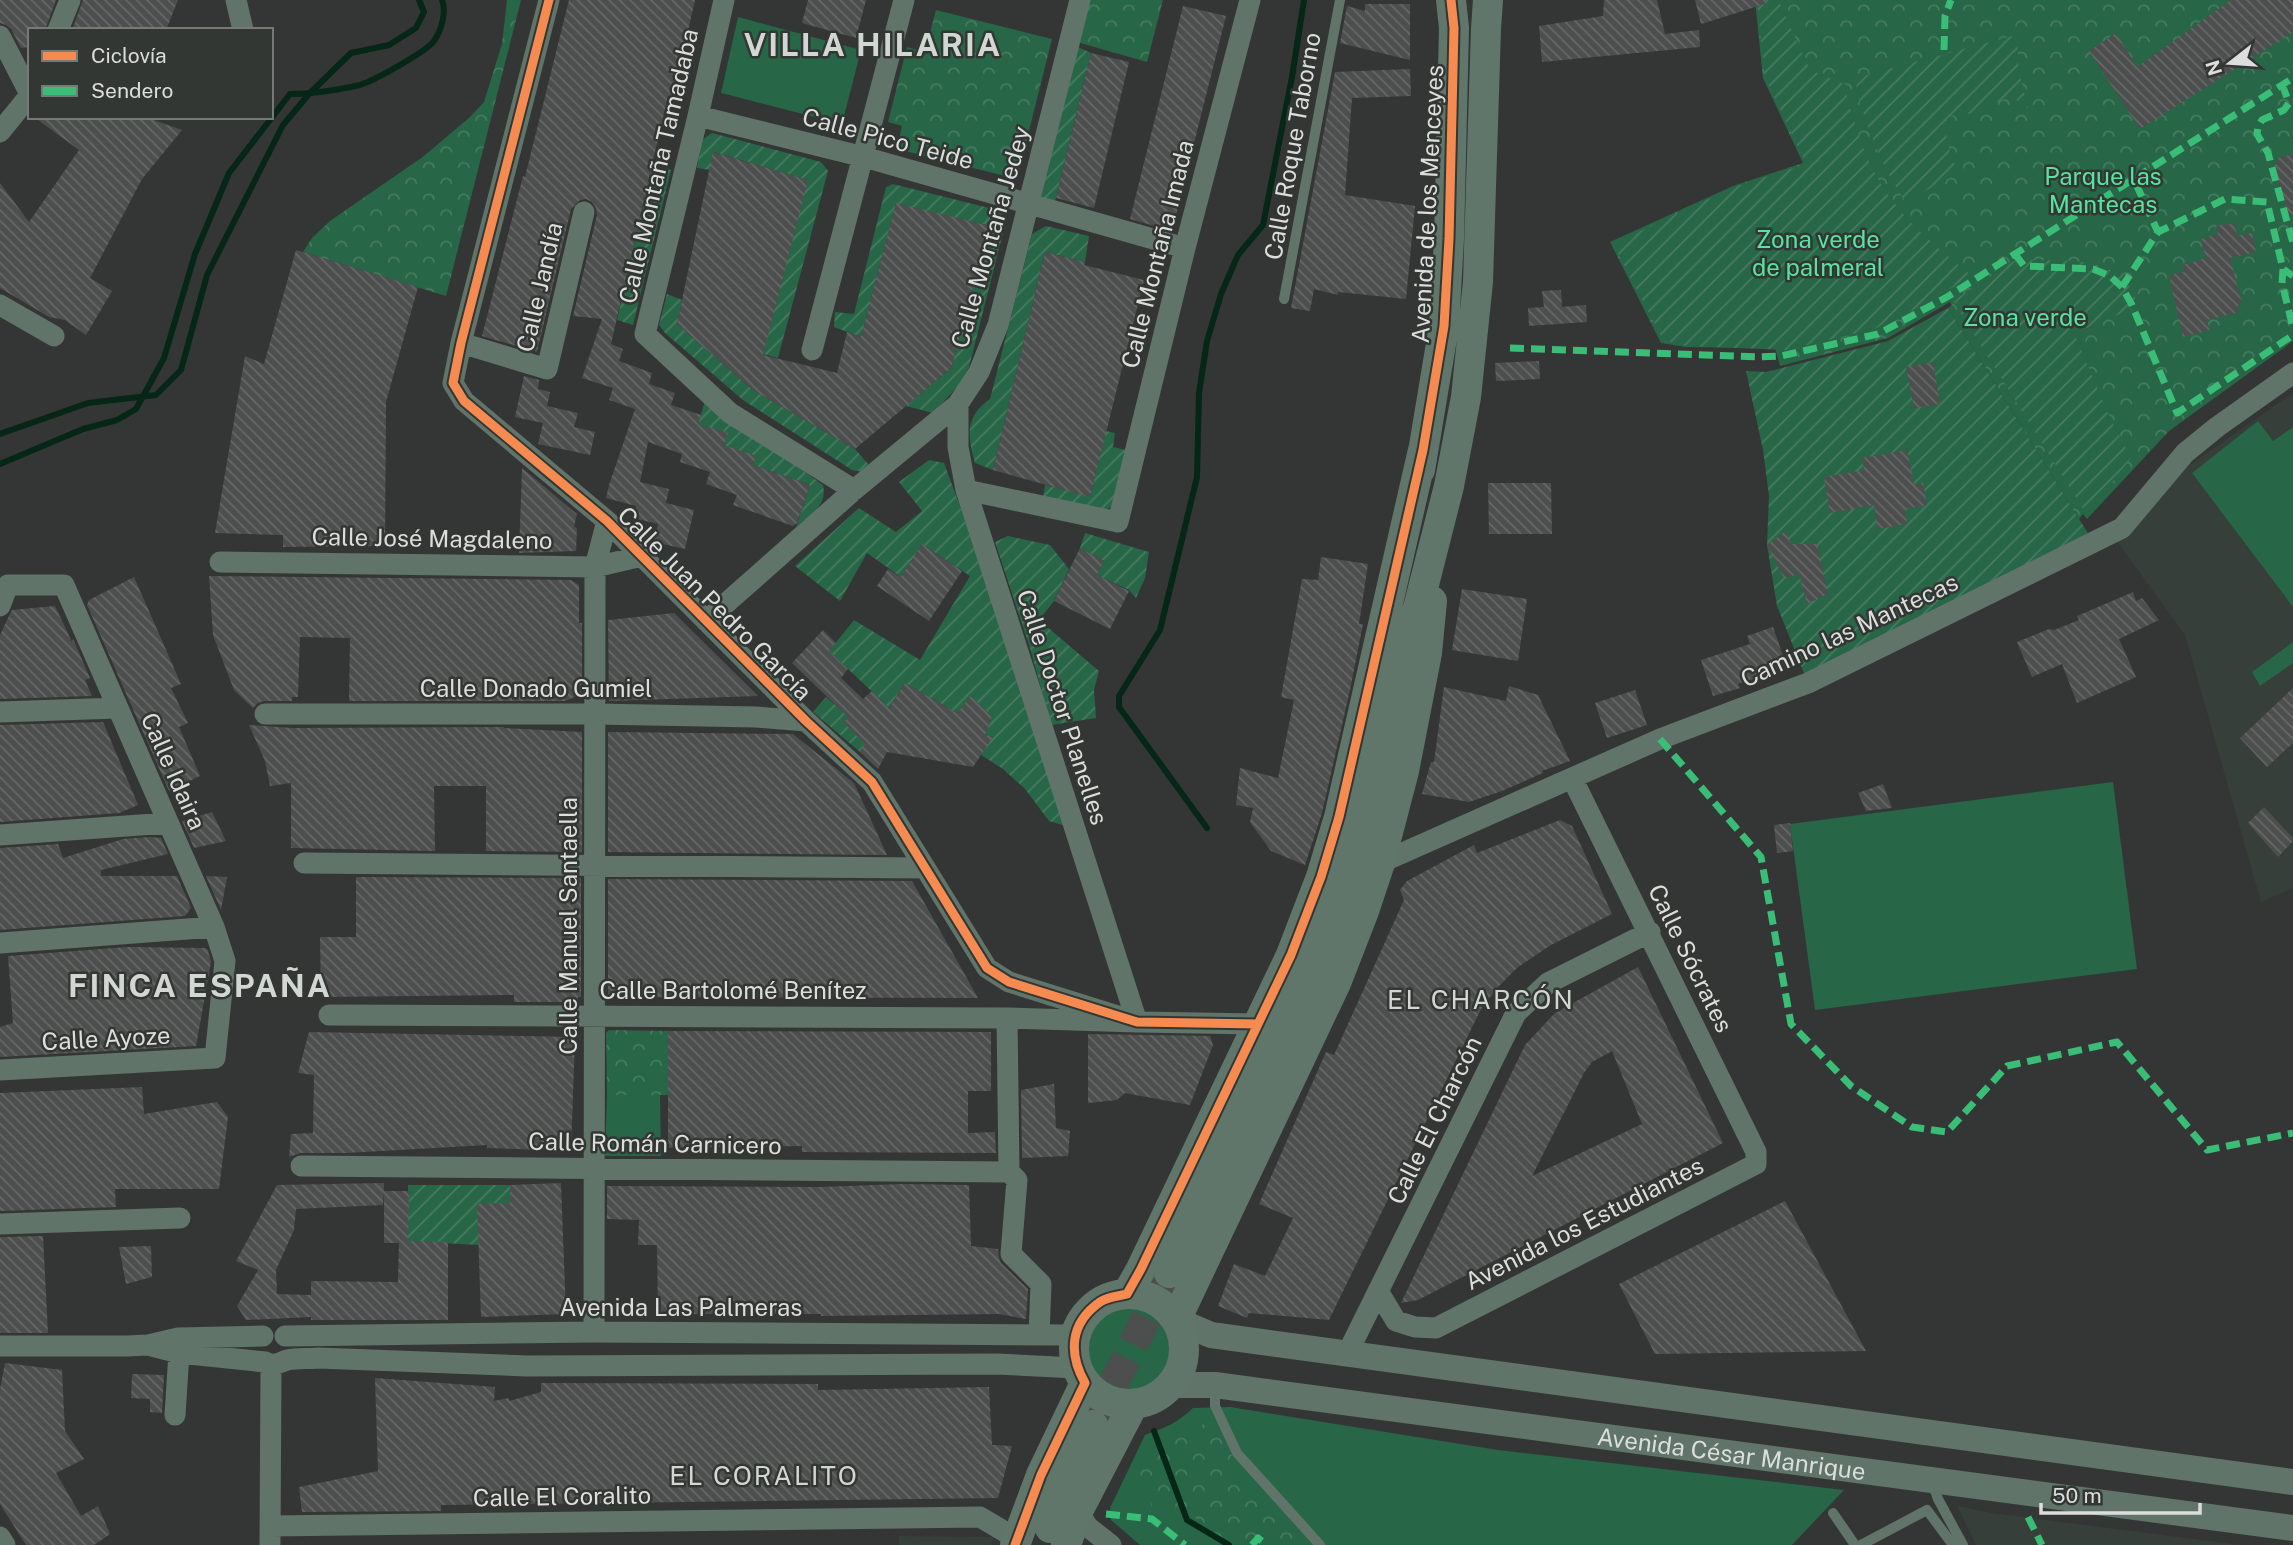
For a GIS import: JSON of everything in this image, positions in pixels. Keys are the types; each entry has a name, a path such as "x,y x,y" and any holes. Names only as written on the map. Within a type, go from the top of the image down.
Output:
{"main road":[{"name":"Avenida de los Menceyes","path":"1423,450 1444,326 1454,28 1451,0"},
{"name":"Avenida de los Menceyes","path":"1449,486 1466,397 1478,294 1488,0"},
{"path":"1398,665 1404,571 1423,450"},
{"path":"1127,1294 1142,1269 1291,955 1321,877 1339,817 1423,450"},
{"path":"1169,1273 1293,1014 1340,900 1367,814 1398,665 1418,608 1449,486"},
{"path":"1175,1320 1336,983 1380,863 1404,771 1427,653 1449,486"},
{"path":"1127,1294 1142,1295 1164,1306 1175,1320 1182,1336 1184,1357 1171,1385 1153,1399 1133,1405 1118,1404 1098,1395 1081,1375 1073,1348 1077,1331 1082,1320 1101,1301 1127,1294"},
{"path":"1026,1543 1041,1475 1081,1375"},
{"path":"1066,1545 1078,1511 1133,1405"},
{"path":"1026,1543 1050,1528 1093,1425"}],"street":[{"path":"59,28 70,0"},
{"path":"236,0 243,28"},
{"name":"Calle Juan Pedro García","path":"549,0 461,343 453,383 464,401 607,521 806,721 872,782 987,968 1009,982 1137,1022 1258,1024"},
{"name":"Calle Montaña Tamadaba","path":"724,0 645,334 730,413 854,490"},
{"path":"813,350 904,0"},
{"name":"Calle Montaña Jedey","path":"706,621 854,490 958,404 979,372 998,325 1080,0"},
{"name":"Calle Montaña Imada","path":"966,490 1118,522 1185,248 1250,0"},
{"path":"0,36 28,90"},
{"path":"0,132 28,97"},
{"name":"Calle Pico Teide","path":"698,116 864,157 1185,248"},
{"name":"Calle Jandía","path":"461,343 547,369 584,212"},
{"path":"0,305 54,336"},
{"name":"Camino las Mantecas","path":"1380,863 1660,739 1808,683 2122,528 2185,453 2217,426 2293,373"},
{"name":"Calle Doctor Planelles","path":"958,404 958,447 966,490 1137,1022"},
{"name":"Calle Manuel Santaella","path":"594,1332 595,566 607,521"},
{"name":"Calle José Magdaleno","path":"220,562 595,566 642,556"},
{"name":"Calle Idaira","path":"0,606 8,585 64,585 214,926 225,961 215,1058"},
{"path":"0,712 118,708"},
{"name":"Calle Donado Gumiel","path":"265,714 595,714 756,717 806,721"},
{"name":"Calle Sócrates","path":"1572,778 1756,1152 1756,1164"},
{"path":"0,835 168,823"},
{"path":"304,863 924,868"},
{"path":"0,943 214,926"},
{"name":"Calle El Charcón","path":"1347,1354 1516,1013 1548,983 1650,932"},
{"name":"Calle Bartolomé Benítez","path":"329,1016 1007,1018 1137,1022"},
{"path":"1007,1018 1009,1172 1017,1180 1012,1254 1041,1284 1039,1335"},
{"name":"Calle Ayoze","path":"0,1070 215,1058"},
{"name":"Avenida los Estudiantes","path":"1436,1328 1756,1164"},
{"name":"Calle Román Carnicero","path":"301,1166 1009,1172"},
{"path":"0,1224 180,1218"},
{"path":"1378,1291 1396,1321 1436,1328 1428,1349 1428,1366"},
{"name":"Avenida César Manrique","path":"1175,1320 1211,1335 1636,1395 2293,1482"},
{"name":"Avenida Las Palmeras","path":"285,1336 594,1332 1063,1335 1077,1331"},
{"path":"270,1332 278,1332 285,1336 290,1344 290,1353 274,1363 258,1353 259,1341 270,1332"},
{"path":"0,1346 137,1345 178,1338 263,1336"},
{"path":"137,1345 179,1353 274,1363 318,1358 527,1366 997,1364 1081,1375"},
{"path":"175,1415 179,1353"},
{"path":"270,1536 274,1363"},
{"name":"Avenida César Manrique","path":"1171,1385 1215,1385 2293,1528"},
{"path":"1630,1440 1636,1395"},
{"path":"2059,1496 2064,1451"},
{"path":"1078,1511 1088,1527 1111,1545"},
{"name":"Calle El Coralito","path":"270,1536 980,1517 1026,1543"},
{"path":"0,1537 5,1545"}],"lane":[{"name":"Calle Roque Taborno","path":"1284,299 1340,0"},
{"path":"1215,1385 1215,1406 1237,1453 1320,1545"},
{"path":"1931,1480 1938,1499 1963,1545"},
{"path":"1861,1545 1927,1510 1953,1545"},
{"path":"1833,1513 1855,1545"}],"shaded area":[{"path":"2293,393 2293,888 2261,902 2185,635 2116,540 2185,468"},
{"path":"1957,1506 1992,1513 2240,1545 1976,1545"},
{"path":"899,1536 994,1537 991,1545 899,1545"}],"green space":[{"path":"507,0 521,0 446,296 303,252 312,238 330,221 424,156 484,102 502,44"},
{"path":"1080,0 1163,0 1147,62 1070,40"},
{"name":"Parque las Mantecas","path":"1755,0 2293,0 2293,341 2169,431 2087,519 2083,514 2079,519 1948,308 1952,305 1950,302 1888,338 1780,366 1775,348 1686,347 1661,343 1610,242 1733,186 1803,163 1763,78"},
{"name":"Zona verde de palmeral","path":"1757,0 1778,0 1810,70 1845,84 1849,106 1865,152 1887,194 1932,243 1971,275 1930,302 1874,329 1786,350 1687,346 1663,340 1613,244 1734,187 1806,164 1765,78"},
{"path":"936,10 1052,39 1017,179 897,149 902,126 888,122 907,47 925,52"},
{"path":"738,17 861,50 842,124 721,93"},
{"path":"2012,36 2017,38 2019,73 2028,108 2008,97 1975,113 1949,116 1945,120 1950,153 1958,168 1966,169 1925,191 1908,205 1877,149 1856,89 1857,84 1866,75"},
{"path":"1078,47 1091,53 1055,202 1040,200"},
{"path":"712,133 821,162 828,171 778,358 763,354 807,180 714,152 710,170 697,168 702,140"},
{"path":"652,166 671,170 633,325 617,320"},
{"path":"893,184 1001,211 1006,221 969,367 958,386 933,413 906,406 951,368 990,226 896,204 861,337 834,327 835,312 854,314 886,187"},
{"path":"1046,226 1089,236 1085,262 1045,252 993,470 975,463 970,444 970,427 976,412 990,399 1032,234"},
{"name":"Zona verde","path":"2020,257 2028,260 2080,262 2105,268 2126,282 2139,306 2074,333 2109,416 2131,458 2087,515 1953,301"},
{"path":"667,294 682,300 677,324 753,390 855,449 870,466 863,472 852,470 743,400 659,325"},
{"path":"1948,308 2094,543 1808,683 1777,606 1767,545 1769,496 1763,450 1746,371 1766,372 1888,341"},
{"path":"705,401 823,485 823,499 812,514 796,527 810,485 753,465 724,445 727,433 698,424"},
{"path":"2258,421 2273,441 2293,427 2293,607 2192,473"},
{"path":"1106,431 1115,433 1113,447 1126,450 1111,507 1103,511 1043,497 1045,485 1090,496"},
{"path":"929,460 944,463 1066,826 1049,821 1025,789 1003,769 981,755 992,737 985,735 992,717 971,697 957,713 905,683 860,752 813,712 826,697 861,727 883,702 829,651 854,620 920,660 970,576 922,544 901,577 867,553 840,601 795,566 859,508 896,532 922,511 899,482"},
{"path":"1085,533 1149,552 1145,578 1136,598 1129,590 1097,575 1104,561 1080,548"},
{"path":"1008,536 1050,545 1069,569 1054,601 1039,620 1099,671 1094,690 1096,718 1051,725 1030,648 995,542"},
{"path":"2293,642 2293,663 2260,686 2252,672"},
{"path":"2113,782 2137,969 1815,1010 1790,824"},
{"path":"609,1030 668,1031 668,1095 607,1095 606,1033"},
{"path":"607,1095 660,1095 661,1156 605,1156"},
{"path":"408,1185 510,1185 512,1244 408,1241"},
{"path":"1129,1305 1146,1309 1160,1318 1169,1332 1173,1349 1169,1366 1160,1380 1146,1389 1129,1393 1112,1389 1098,1380 1089,1366 1085,1349 1089,1332 1098,1318 1112,1309"},
{"path":"1230,1407 1498,1450 1844,1490 1792,1545 1140,1545 1111,1520 1110,1508 1145,1435 1181,1418 1193,1408"},
{"path":"1204,1424 1217,1433 1254,1489 1308,1545 1197,1545 1197,1522 1191,1513 1178,1508 1152,1507 1139,1473 1149,1450"}],"building":[{"path":"0,0 56,0 46,28 28,28 28,47 21,48 11,29 0,23"},
{"path":"83,0 178,0 167,28 73,28"},
{"path":"569,0 695,0 673,97 668,96 611,344 623,349 619,361 652,373 649,384 675,393 671,405 701,415 698,424 728,433 724,445 756,456 753,465 810,485 797,523 793,526 733,505 737,495 706,484 710,472 680,462 682,454 648,442 640,482 669,489 666,503 694,510 685,549 654,542 658,524 633,518 636,506 606,498 635,409 609,400 613,388 582,378 602,319 573,316 597,215 592,202 580,200 571,209 537,352 482,336"},
{"path":"808,0 866,0 856,38 802,23"},
{"path":"1604,0 1657,0 1665,34 1699,30 1700,47 1542,62 1539,26 1603,16"},
{"path":"1695,0 1765,0 1765,4 1701,24"},
{"path":"2231,0 2293,0 2293,32 2140,129 2089,51 2116,33 2137,67"},
{"path":"1365,4 1410,4 1410,60 1340,43 1347,6 1365,11"},
{"path":"1183,6 1226,16 1172,231 1130,219"},
{"path":"1091,53 1129,62 1094,208 1056,198"},
{"path":"1410,69 1411,96 1352,98 1345,195 1415,206 1406,299 1338,292 1338,295 1314,289 1310,311 1291,308 1335,72"},
{"path":"37,119 151,119 182,130 142,179 90,278 112,291 86,335 65,320 49,317 0,288 0,183 29,222 79,150"},
{"path":"713,152 808,180 763,355 837,373 847,332 861,337 896,203 990,226 951,368 855,449 753,390 677,324"},
{"path":"2293,154 2293,216 2289,216 2274,169 2278,158"},
{"path":"2234,223 2237,236 2252,233 2256,252 2230,258 2242,304 2237,306 2239,312 2207,320 2210,330 2183,337 2169,275 2184,272 2183,265 2206,258 2201,239 2218,234 2216,226"},
{"path":"296,250 418,287 386,402 385,546 283,547 283,535 215,533 245,356 264,364"},
{"path":"1045,252 1144,280 1090,497 993,470"},
{"path":"1561,290 1562,307 1586,305 1587,322 1529,326 1528,308 1544,307 1542,291"},
{"path":"1539,361 1540,379 1496,381 1495,363"},
{"path":"1933,362 1940,404 1914,408 1906,367"},
{"path":"524,376 539,380 538,389 550,392 547,406 578,413 574,427 595,432 590,455 538,444 543,423 515,417"},
{"path":"1907,450 1914,485 1923,483 1927,505 1905,509 1907,524 1878,529 1874,505 1830,513 1824,477 1864,470 1862,458"},
{"path":"522,468 577,514 574,527 577,528 576,551 519,553"},
{"path":"1488,483 1551,483 1552,534 1489,534"},
{"path":"1786,531 1791,544 1817,544 1828,594 1807,604 1799,574 1784,578 1767,545"},
{"path":"922,544 962,571 929,621 877,586 888,569 901,577"},
{"path":"1080,548 1104,561 1097,575 1129,591 1110,629 1054,601"},
{"path":"1321,557 1368,564 1359,624 1363,624 1350,690 1322,813 1305,865 1271,851 1250,822 1253,808 1236,805 1240,768 1278,778 1294,700 1281,697 1302,579 1318,580"},
{"path":"209,576 571,580 579,585 582,694 565,701 349,701 350,638 300,637 298,697 292,697 292,701 264,701 253,708 234,690 213,635"},
{"path":"134,577 181,684 171,688 188,723 179,727 200,776 169,791 87,605 89,600"},
{"path":"1462,589 1527,599 1518,661 1452,650"},
{"path":"2133,592 2136,601 2142,598 2159,620 2119,639 2136,677 2077,703 2062,664 2032,677 2017,642 2079,620 2077,616"},
{"path":"55,606 90,678 85,680 92,696 0,699 0,635 12,610"},
{"path":"674,613 758,696 609,701 608,620"},
{"path":"1773,627 1787,667 1738,684 1740,688 1713,696 1701,660 1750,644 1747,636"},
{"path":"823,630 836,643 829,651 848,669 841,678 863,699 872,691 889,708 905,683 957,713 971,696 992,717 985,735 993,737 973,767 887,752 878,769 860,752 865,744 843,722 849,718 792,663"},
{"path":"1509,686 1538,695 1570,761 1542,771 1543,773 1502,791 1469,802 1422,794 1431,762 1434,762 1444,687 1506,701"},
{"path":"2293,688 2293,743 2267,767 2240,738"},
{"path":"1635,690 1647,725 1607,738 1595,703"},
{"path":"103,722 138,805 119,813 0,822 0,725"},
{"path":"249,725 292,728 505,727 503,728 582,732 582,852 486,851 486,786 434,786 435,851 291,848 291,783 270,786 265,761"},
{"path":"608,732 793,734 854,783 887,855 608,852"},
{"path":"1883,784 1892,808 1866,811 1858,793"},
{"path":"2264,807 2293,838 2278,857 2248,823"},
{"path":"212,812 226,841 194,848 182,821"},
{"path":"1560,820 1572,826 1612,914 1551,945 1518,967 1481,1009 1329,1320 1249,1313 1247,1318 1218,1306 1234,1264 1265,1276 1293,1218 1259,1204 1326,1052 1334,1055 1404,900 1400,890 1407,881 1474,845 1477,853"},
{"path":"1790,823 1793,851 1777,853 1774,825"},
{"path":"161,838 168,854 101,870 101,876 177,876 191,908 185,916 0,930 0,848 58,844 63,858 123,839"},
{"path":"206,876 227,877 221,910"},
{"path":"356,877 581,878 581,997 578,997 578,1002 514,1002 514,995 321,997 320,937 356,937"},
{"path":"608,879 912,881 978,998 608,997"},
{"path":"128,947 208,950 211,962 196,1046 0,1057 0,1027 13,1023 8,956"},
{"path":"1638,967 1723,1143 1418,1300 1401,1303 1525,1045 1555,1013","holes":["1612,1051 1642,1124 1532,1176 1584,1073 1592,1062"]},
{"path":"668,1031 991,1032 991,1091 968,1091 968,1133 995,1132 996,1153 802,1152 802,1146 668,1148"},
{"path":"309,1032 575,1037 571,1151 487,1148 487,1145 301,1153 289,1157 291,1134 313,1133 314,1075 298,1073"},
{"path":"1088,1034 1210,1036 1213,1045 1190,1105 1125,1093 1117,1100 1088,1103"},
{"path":"1054,1084 1056,1128 1070,1131 1068,1156 1022,1158 1021,1090"},
{"path":"142,1087 144,1114 217,1102 228,1117 219,1189 115,1189 116,1207 0,1211 0,1093"},
{"path":"384,1183 384,1191 409,1191 408,1241 448,1242 448,1320 311,1320 311,1317 246,1320 237,1306 258,1270 236,1261 277,1185","holes":["384,1191 384,1243 399,1243 398,1282 311,1281 311,1295 277,1294 276,1270 294,1230 296,1209 383,1205"]},
{"path":"561,1183 566,1314 481,1317 477,1204 510,1203 510,1185"},
{"path":"969,1185 971,1246 998,1249 1001,1263 1028,1289 1026,1319 999,1314 658,1314 657,1245 638,1245 639,1220 607,1219 607,1186 820,1187"},
{"path":"1785,1201 1866,1351 1655,1354 1619,1284"},
{"path":"43,1236 48,1333 0,1333 0,1237"},
{"path":"151,1246 152,1277 126,1284 119,1247"},
{"path":"5,1363 62,1370 65,1431 84,1459 56,1473 81,1516 98,1506 110,1534 94,1545 26,1545 0,1504 0,1389"},
{"path":"132,1374 164,1375 162,1413 150,1412 150,1399 131,1398"},
{"path":"375,1378 495,1387 494,1401 509,1398 509,1401 541,1392 541,1383 818,1384 818,1390 989,1387 992,1445 1012,1446 998,1498 441,1505 441,1511 302,1512 299,1487 378,1471"}],"waterway":[{"path":"0,434 88,403 156,395 181,370 207,275 283,125 309,94 351,53 389,45 416,28 424,12 419,0"},
{"path":"273,116 290,94 360,85 421,52 437,37 444,10 442,0"},
{"path":"1207,828 1119,707 1119,696 1160,630 1197,477 1199,393 1207,341 1221,294 1238,255 1263,225 1304,0"},
{"path":"0,464 83,429 117,420 136,409 164,358 195,254 229,173 271,119"},
{"path":"1154,1431 1187,1520 1229,1545"}],"tunnel":[{"path":"1093,1425 1169,1273"}],"marked path":[{"path":"1944,50 1945,16 1951,0"},
{"path":"1510,348 1759,357 1781,356 1878,334 1947,297 2293,78"},
{"path":"2282,84 2289,103 2284,110 2262,120 2257,134 2268,153 2293,243"},
{"path":"2136,184 2158,232"},
{"path":"2122,287 2158,232 2225,199 2267,202 2283,269 2293,276"},
{"path":"2015,254 2024,266 2093,269 2110,276 2122,287 2177,413 2293,335"},
{"path":"2283,269 2282,283 2293,328"},
{"path":"1660,739 1761,857 1791,1024 1851,1086 1912,1127 1947,1132 2007,1066 2117,1042 2207,1150 2293,1133"},
{"path":"1106,1514 1152,1519 1185,1545"},
{"path":"2028,1517 2042,1545"},
{"path":"1252,1545 1258,1538 1267,1545"}],"cycle path":[{"path":"549,0 461,343 453,383 464,401 607,521 806,721 872,782 987,968 1009,982 1137,1022 1258,1024"},
{"path":"1015,1545 1041,1475 1085,1383 1074,1350 1078,1329 1090,1310 1100,1302 1127,1294 1141,1269 1291,955 1321,877 1339,817 1423,450 1444,326 1454,28 1451,0"}],"district":[{"name":"VILLA HILARIA","path":"873,44"},
{"name":"FINCA ESPAÑA","path":"200,985"},
{"name":"EL CHARCÓN","path":"1481,999"},
{"name":"EL CORALITO","path":"764,1475"}]}
